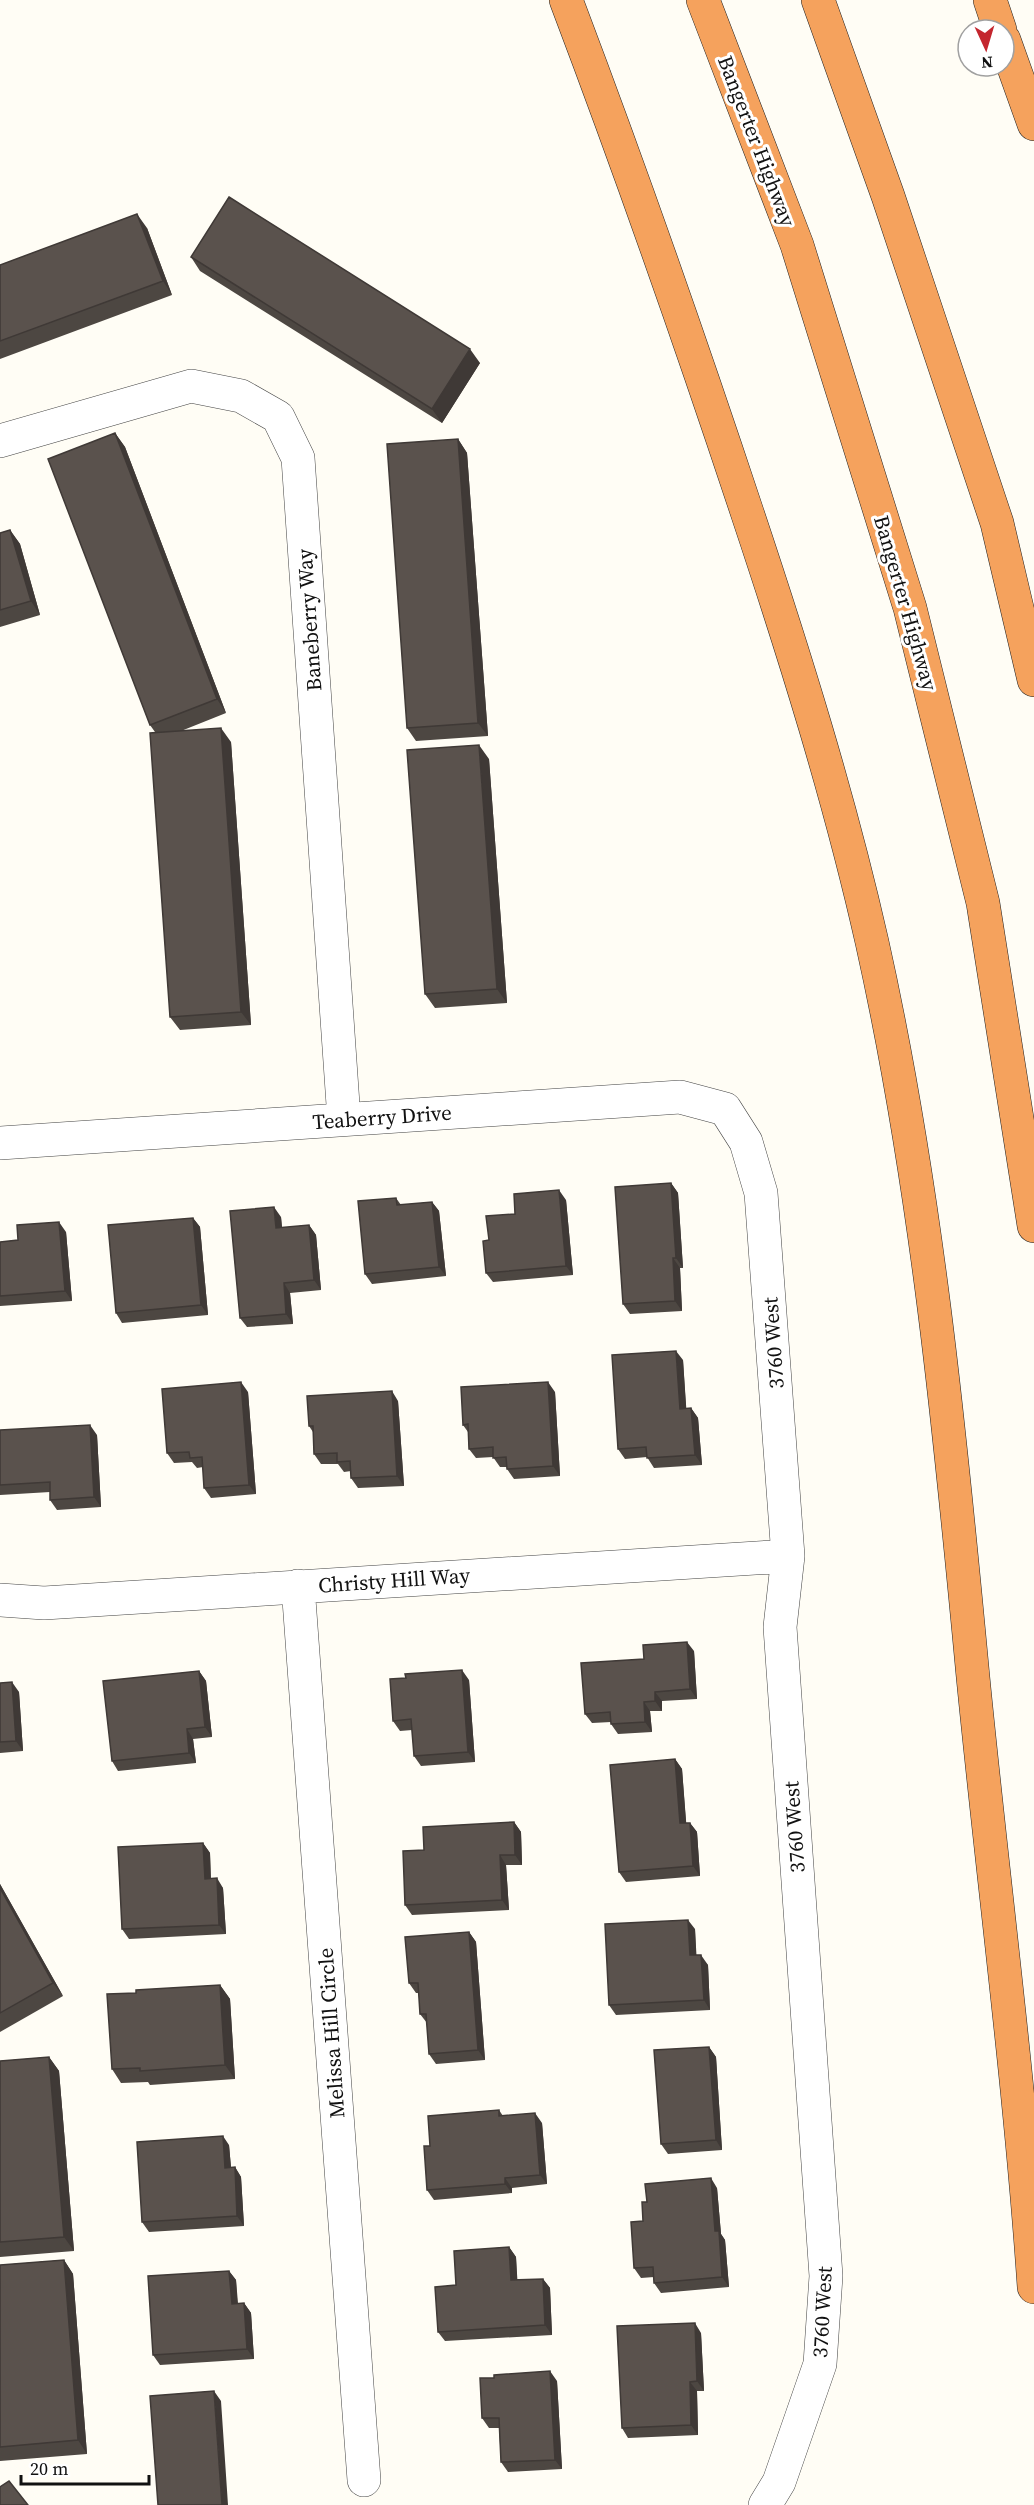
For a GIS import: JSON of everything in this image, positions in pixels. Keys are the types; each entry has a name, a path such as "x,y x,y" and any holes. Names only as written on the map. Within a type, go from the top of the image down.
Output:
{"highway":[{"path":"566,0 684,323 802,680 841,814 874,953 902,1093 941,1359 1005,1964 1034,2288"},
{"name":"Bangerter Highway","path":"702,0 797,245 910,608 983,903 1034,1226"},
{"path":"818,0 888,196 997,523 1034,680"},
{"path":"990,0 996,18"},
{"path":"1016,74 1034,124"}],"street":[{"name":"Baneberry Way","path":"0,441 190,386 241,396 278,417 298,458 344,1119"},
{"name":"Teaberry Drive","path":"0,1143 680,1098 724,1109 746,1142"},
{"name":"3760 West","path":"746,1142 761,1193 788,1556 780,1627 826,2276 820,2364 779,2482 765,2505"},
{"name":"Christy Hill Way","path":"0,1600 44,1603 788,1556"},
{"name":"Melissa Hill Circle","path":"298,1586 364,2480"}],"building":[{"path":"229,197 470,349 432,409 191,257"},
{"path":"137,214 163,281 0,341 0,265"},
{"path":"115,433 217,699 150,725 48,459"},
{"path":"458,439 478,723 407,728 387,444"},
{"path":"10,530 31,601 0,610 0,533"},
{"path":"221,728 241,1012 170,1017 150,733"},
{"path":"479,745 497,989 425,994 407,750"},
{"path":"671,1183 676,1258 673,1258 675,1301 623,1304 615,1187"},
{"path":"559,1190 566,1266 486,1273 483,1241 489,1240 486,1216 515,1214 514,1194"},
{"path":"396,1198 397,1205 432,1202 439,1267 365,1274 358,1201"},
{"path":"274,1207 276,1228 309,1225 314,1280 284,1283 286,1314 240,1318 230,1211"},
{"path":"193,1218 201,1305 116,1313 108,1225"},
{"path":"59,1222 65,1291 0,1296 0,1242 18,1240 17,1225"},
{"path":"676,1351 680,1409 691,1408 695,1455 647,1458 646,1447 618,1449 612,1355"},
{"path":"241,1382 249,1485 204,1488 202,1457 190,1458 189,1452 167,1453 162,1389"},
{"path":"548,1382 553,1466 507,1469 506,1457 493,1458 493,1447 469,1449 468,1424 463,1425 461,1387"},
{"path":"392,1391 397,1476 351,1478 350,1461 337,1462 337,1453 314,1454 313,1426 309,1426 307,1396"},
{"path":"90,1425 94,1497 50,1500 50,1482 0,1485 0,1430"},
{"path":"687,1642 690,1689 655,1692 655,1701 644,1702 645,1722 611,1724 610,1712 585,1714 581,1663 644,1659 643,1645"},
{"path":"462,1670 468,1752 414,1756 411,1719 393,1721 390,1679 406,1678 405,1674"},
{"path":"199,1671 205,1727 187,1729 189,1753 112,1761 103,1681"},
{"path":"12,1682 16,1741 0,1742 0,1683"},
{"path":"675,1759 680,1823 690,1823 693,1866 619,1872 610,1765"},
{"path":"514,1822 515,1855 500,1855 502,1900 405,1905 403,1851 424,1850 423,1827"},
{"path":"203,1843 205,1879 217,1878 219,1925 122,1929 118,1847"},
{"path":"0,1888 53,1983 0,2013"},
{"path":"688,1920 690,1955 701,1955 704,2000 609,2005 605,1924"},
{"path":"469,1932 478,2050 429,2054 426,2014 420,2014 418,1983 409,1983 405,1937"},
{"path":"220,1985 225,2065 140,2071 140,2068 112,2069 107,1994"},
{"path":"709,2047 716,2140 661,2144 654,2050"},
{"path":"49,2057 64,2237 0,2242 0,2061"},
{"path":"499,2110 499,2116 535,2113 540,2175 505,2178 505,2184 427,2190 424,2146 430,2146 428,2116"},
{"path":"223,2136 225,2168 235,2167 237,2216 142,2222 137,2142"},
{"path":"711,2178 715,2231 719,2231 722,2277 654,2283 653,2267 634,2268 631,2222 643,2221 642,2202 647,2202 645,2184"},
{"path":"509,2247 511,2280 543,2279 545,2325 438,2332 435,2287 456,2285 454,2251"},
{"path":"64,2260 78,2440 0,2447 0,2265"},
{"path":"229,2271 232,2304 244,2303 247,2349 153,2355 148,2276"},
{"path":"695,2323 697,2381 690,2382 691,2425 622,2428 617,2326"},
{"path":"550,2371 555,2460 501,2462 499,2418 482,2418 480,2378"},
{"path":"214,2391 222,2505 158,2505 150,2396"},
{"path":"9,2481 28,2505 0,2505 0,2487"}]}
